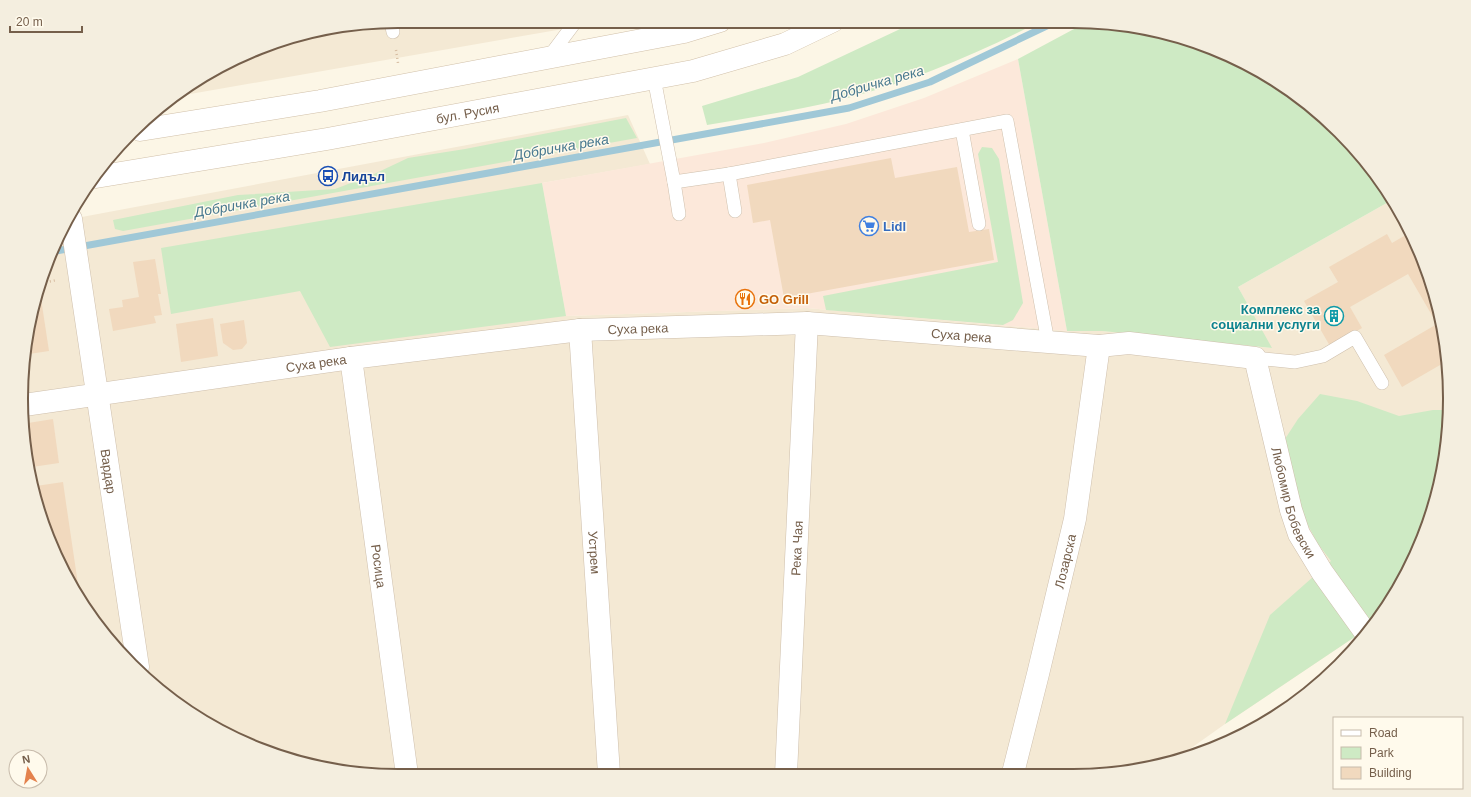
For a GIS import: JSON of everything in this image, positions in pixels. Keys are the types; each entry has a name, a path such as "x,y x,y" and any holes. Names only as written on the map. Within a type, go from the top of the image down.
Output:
{"street":[{"path":"145,129 320,101 684,32 697,28"},
{"name":"бул. Русия","path":"103,176 327,140 693,71 785,44 820,28"},
{"name":"Вардар","path":"72,224 131,654"},
{"name":"Суха река","path":"28,404 351,358 580,330 807,323 1099,346 1129,343 1255,358"},
{"name":"Река Чая","path":"786,769 807,323"},
{"name":"Устрем","path":"580,330 609,769"},
{"name":"Лозарска","path":"1013,769 1038,674 1075,519 1099,346"},
{"name":"Росица","path":"351,358 406,769"},
{"name":"Любомир Бобевски","path":"1255,358 1291,510 1299,534 1322,572 1362,628"}],"lane":[{"path":"549,57 571,28"},
{"path":"654,78 664,124 679,214"},
{"path":"674,182 729,174 1007,121 1048,342"},
{"path":"962,130 979,224"},
{"path":"729,174 735,211"},
{"path":"1255,358 1295,362 1323,356 1356,337 1382,382"}],"path":[{"path":"392,28 402,85"}],"shaded area":[{"path":"398,28 569,28 187,95 213,78 257,56 279,48 326,35 350,31"},
{"path":"1018,59 1067,331 807,308 566,316 542,183 764,143 846,124 924,98"},
{"path":"628,115 650,164 542,183 566,316 807,308 1067,331 1102,331 1271,348 1238,287 1387,203 1405,235 1415,257 1423,279 1436,326 1440,350 1443,398 1440,447 1436,471 1423,518 1405,562 1381,604 1357,635 1188,750 1168,756 1121,766 1072,769 398,769 350,766 326,762 279,749 235,731 193,707 173,692 154,677 120,643 90,604 66,562 48,518 35,471 31,447 28,398 31,350 41,303 56,257 75,218"}],"green space":[{"path":"902,28 1027,28 944,66 919,76 869,92 810,107 707,125 702,106 798,77"},
{"path":"1076,28 1121,31 1145,35 1192,48 1214,56 1236,66 1278,90 1317,120 1351,154 1387,203 1238,287 1272,348 1102,331 1067,331 1018,59"},
{"path":"626,118 637,138 123,231 115,229 113,220 238,195 335,189 372,175 408,158 465,149"},
{"path":"982,147 992,148 999,159 1023,303 1013,320 1003,325 826,310 823,296 998,262 978,154"},
{"path":"542,183 566,316 330,347 300,291 171,314 161,248"},
{"path":"1320,394 1357,401 1399,416 1433,410 1443,410 1440,447 1436,471 1423,518 1405,562 1381,604 1357,635 1225,724 1270,615 1331,561 1318,544 1303,516 1283,442 1298,419"}],"building":[{"name":"Lidl","path":"891,158 895,178 957,167 969,232 989,229 994,260 784,298 770,220 753,223 747,185"},
{"name":"Комплекс за социални услуги","path":"1387,234 1392,243 1405,235 1423,279 1434,319 1408,274 1350,307 1362,328 1330,346 1304,301 1338,282 1329,267"},
{"path":"155,259 161,294 158,294 162,315 154,316 156,323 113,331 109,309 123,307 122,300 139,297 133,262"},
{"path":"41,301 49,351 31,354 35,326"},
{"path":"213,318 218,356 181,362 176,324"},
{"path":"244,320 247,343 242,349 233,350 223,343 220,324"},
{"name":"Комплекс за социални услуги","path":"1436,325 1441,364 1402,387 1384,355"},
{"path":"53,419 59,463 34,467 29,423"},
{"path":"63,482 78,584 56,540 39,486"}],"waterway":[{"name":"Добричка река","path":"59,250 849,108 930,82 1042,28"}],"place":[{"name":"Лидъл","path":"328,176"},
{"name":"Lidl","path":"869,226"},
{"name":"GO Grill","path":"745,299"},
{"name":"Комплекс за социални услуги","path":"1334,316"}]}
